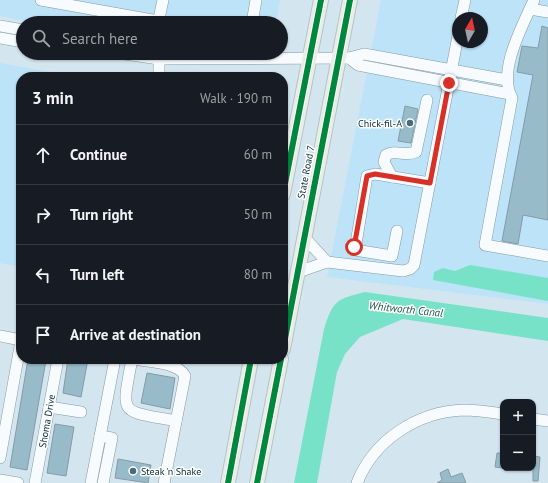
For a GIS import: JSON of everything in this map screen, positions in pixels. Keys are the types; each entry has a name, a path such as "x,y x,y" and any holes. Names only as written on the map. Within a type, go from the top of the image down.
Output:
{"main road":[{"name":"State Road 7","path":"288,168 321,0"},
{"name":"State Road 7","path":"288,323 304,237 344,58 350,0"},
{"path":"228,483 250,364"},
{"path":"257,483 280,364"}],"street":[{"path":"41,0 126,16"},
{"path":"159,16 163,0"},
{"path":"253,16 256,0"},
{"path":"462,12 465,0"},
{"path":"548,12 532,4 514,41 507,80 512,98 485,245 548,256"},
{"path":"0,26 16,29"},
{"path":"0,38 16,41"},
{"path":"298,272 327,262 403,271 410,269 414,265 456,48"},
{"path":"288,57 344,58 364,54 507,80"},
{"path":"344,58 358,65 510,94"},
{"path":"159,60 159,72"},
{"path":"392,177 384,162 386,155 391,152 410,155 416,152 427,100"},
{"path":"397,231 392,256 357,251 354,247 367,176 375,174 430,183"},
{"path":"304,237 327,262"},
{"path":"0,336 16,339"},
{"path":"0,458 17,364"},
{"name":"Shoma Drive","path":"35,483 57,364"},
{"path":"91,483 114,364"},
{"path":"132,364 125,400 128,409 136,413 176,421"},
{"path":"159,364 175,367 182,371 185,376 164,483"},
{"path":"49,407 80,412"},
{"path":"357,483 366,464 377,450 390,437 416,422 433,415 463,410 500,414"},
{"path":"536,419 548,421"},
{"path":"100,436 112,438 104,483"},
{"path":"0,480 18,483"}],"shaded area":[{"path":"0,0 280,0 277,16 16,16 16,19 0,16"},
{"path":"381,0 548,0 548,304 327,277"},
{"path":"0,63 50,72 16,72 16,266 0,263"}],"water":[{"path":"470,265 548,278 548,301 433,280 434,272 443,268 455,271"},
{"name":"Whitworth Canal","path":"365,292 548,318 548,341 403,319 360,337 345,354 337,372 317,483 294,483 327,319 337,302"}],"building":[{"path":"542,26 548,28 548,220 523,215 518,244 502,241 533,75 517,72 522,46 538,48"},
{"path":"405,106 418,109 411,143 398,141"},
{"path":"27,364 45,364 27,470 10,467"},
{"path":"67,364 87,364 81,397 63,393"},
{"path":"147,373 175,378 170,409 141,403"},
{"path":"55,424 74,427 66,476 47,473"},
{"path":"497,453 500,453 500,468 495,467"},
{"path":"536,456 540,457 538,481 533,481 533,471 536,471"},
{"name":"Steak 'n Shake","path":"118,459 151,465 148,483 115,478"},
{"path":"448,469 451,477 462,473 466,483 437,483 442,480 440,473"}],"cycle path":[{"path":"288,168 321,0"},
{"path":"288,323 350,0"},
{"path":"228,483 250,364"},
{"path":"257,483 280,364"}],"place":[{"name":"Chick-fil-A","path":"410,123"},
{"name":"Steak 'n Shake","path":"133,471"}],"route":[{"path":"354,247 367,176 375,174 430,183 449,83"}]}
